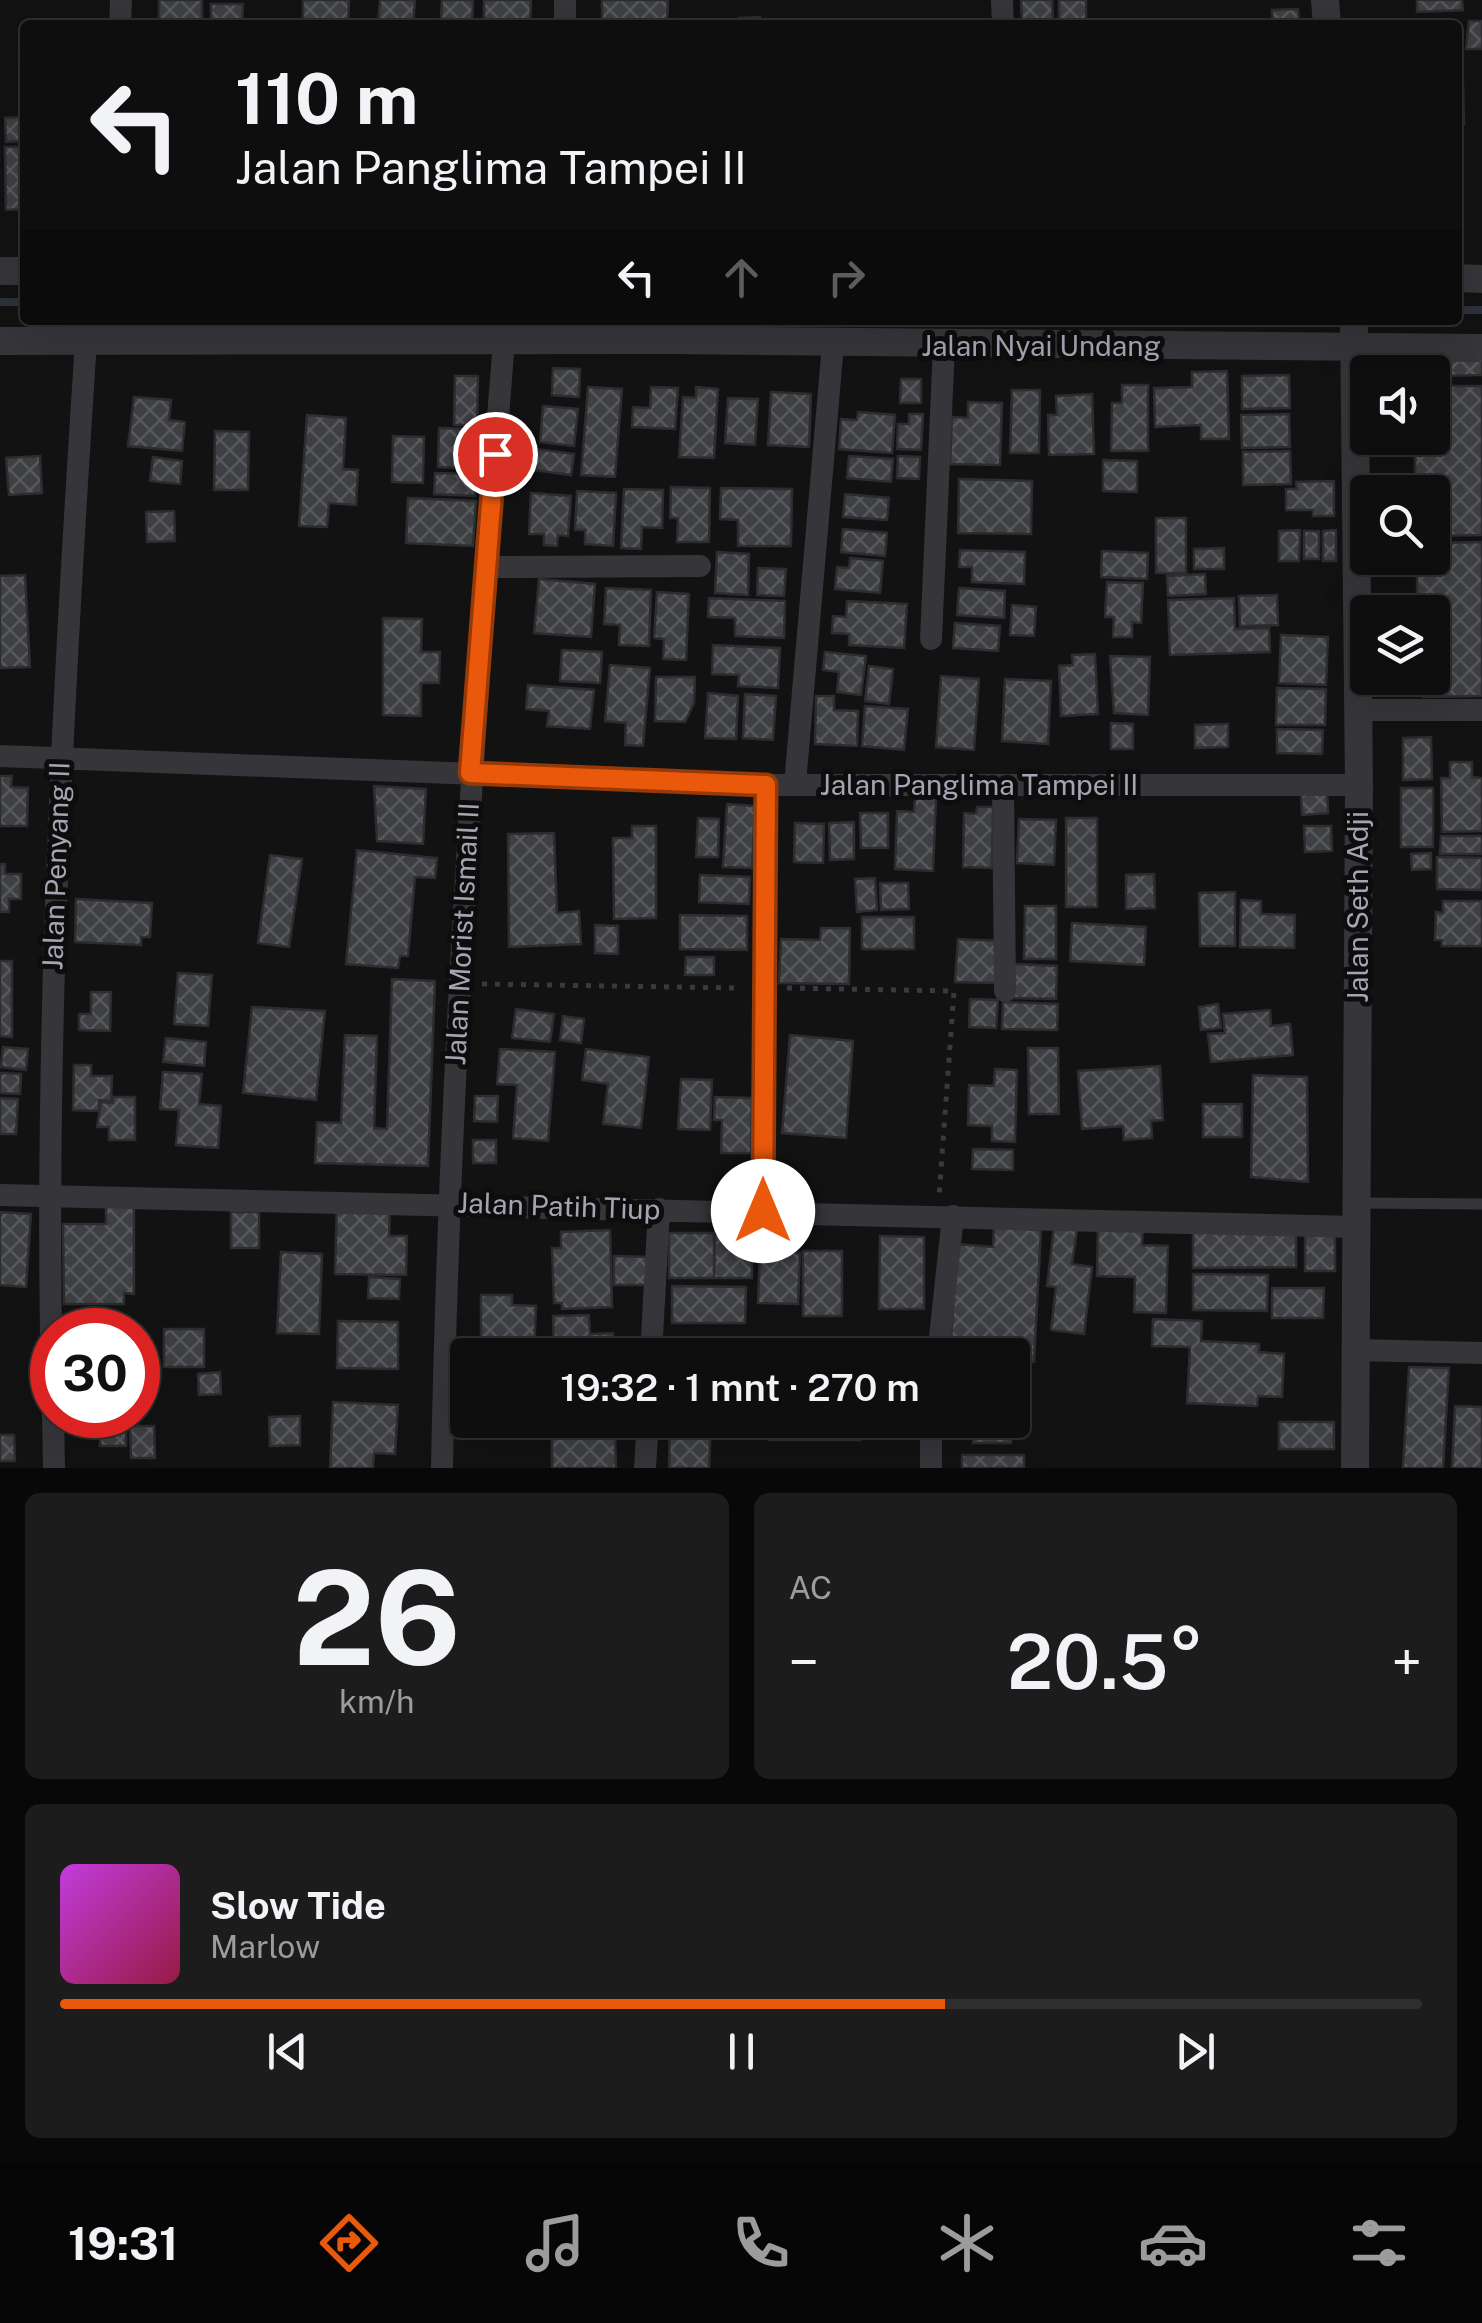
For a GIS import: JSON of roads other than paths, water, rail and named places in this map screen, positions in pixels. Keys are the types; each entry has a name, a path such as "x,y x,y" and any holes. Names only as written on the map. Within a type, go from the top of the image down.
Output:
{"street":[{"name":"Jalan Nyai Undang","path":"0,341 944,346 1354,335 1482,348"},
{"name":"Jalan Seth Adji","path":"1354,335 1359,710 1355,1468"},
{"name":"Jalan Morist Ismail II","path":"442,1468 447,1203 470,773 504,341"},
{"name":"Jalan Penyang II","path":"50,1308 48,1196 58,760 86,342"},
{"path":"795,784 833,344"},
{"path":"930,639 944,346"},
{"path":"486,567 700,566"},
{"path":"1359,710 1482,710"},
{"name":"Jalan Panglima Tampei II","path":"0,756 766,785 1359,785"},
{"path":"763,1211 766,785"},
{"path":"1002,786 1005,991"},
{"name":"Jalan Patih Tiup","path":"0,1195 953,1216 1359,1215"},
{"path":"652,1338 659,1208"},
{"path":"940,1338 953,1216"},
{"path":"1357,1350 1482,1353"},
{"path":"53,1438 54,1468"},
{"path":"645,1468 647,1438"},
{"path":"931,1468 932,1438"}],"lane":[{"path":"1359,1215 1482,1204"}],"waterway":[{"path":"0,302 20,302"},
{"path":"1462,310 1482,310"}]}
